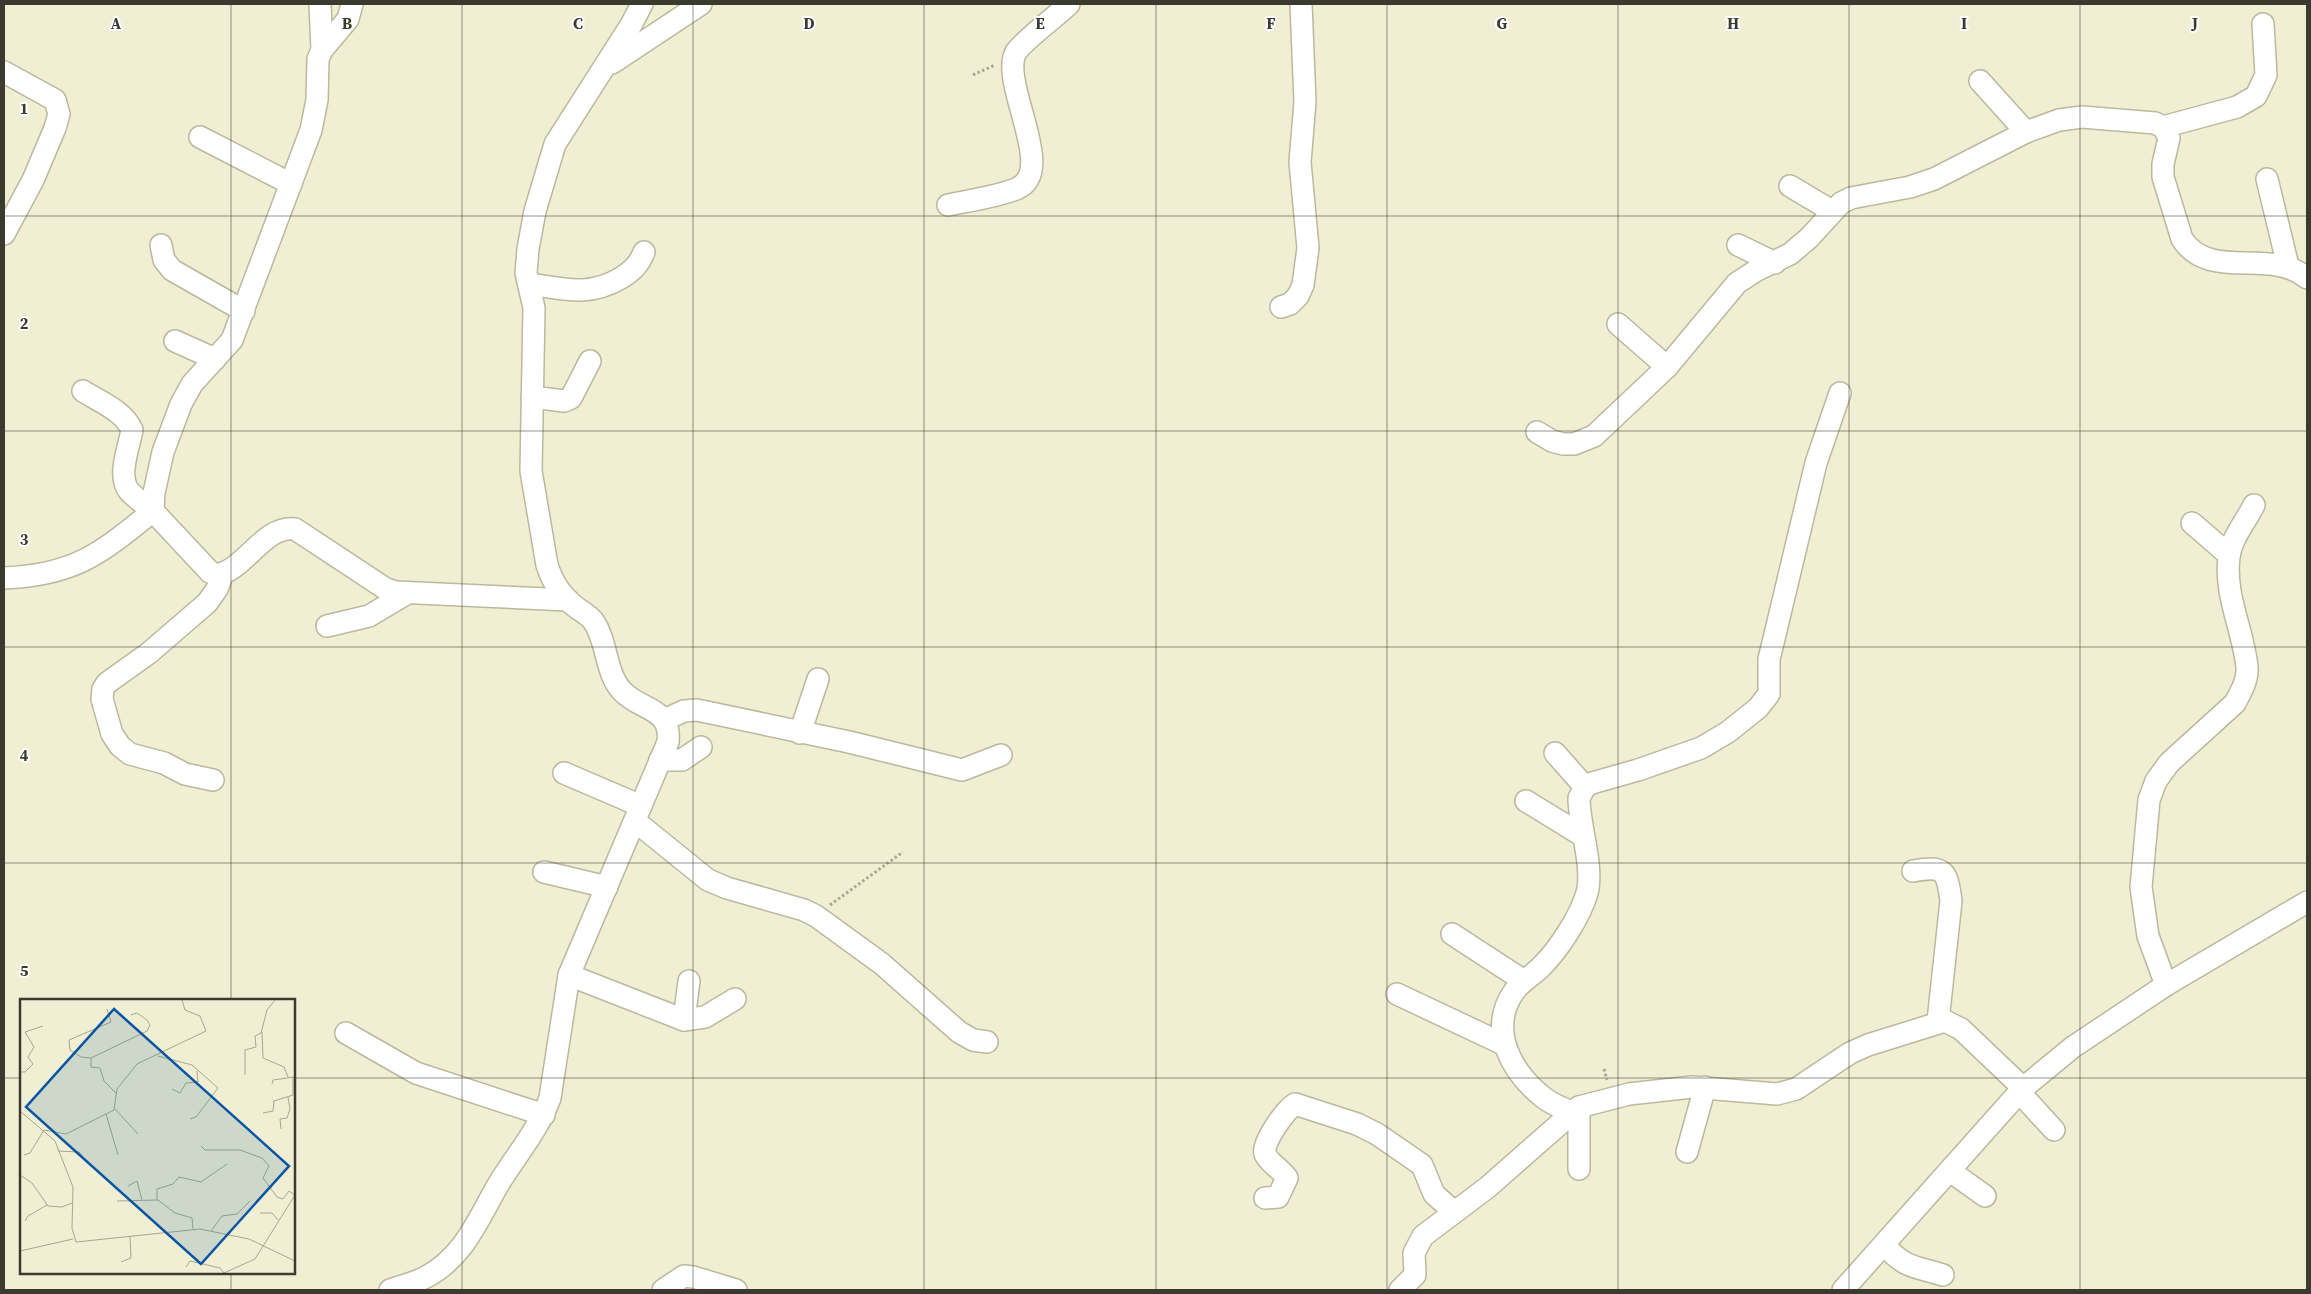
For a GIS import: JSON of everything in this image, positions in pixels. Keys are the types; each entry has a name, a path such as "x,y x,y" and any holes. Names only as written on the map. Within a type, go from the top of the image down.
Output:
{"street":[{"path":"320,4 322,50"},
{"path":"4,578 32,576 71,568 107,549 153,511 154,493 163,452 181,404 192,384 232,340 291,184 315,114 318,60 322,50 348,19 352,4"},
{"path":"390,1290 425,1278 451,1260 460,1250 474,1232 501,1180 544,1115 550,1098 569,975 668,742 669,731 664,720 654,711 629,697 621,690 611,672 599,631 593,621 559,591 546,565 531,471 534,308 526,273 529,239 535,211 555,144 604,69 642,4"},
{"path":"604,69 701,4"},
{"path":"948,205 1018,188 1028,180 1032,170 1027,129 1012,64 1017,51 1069,4"},
{"path":"1281,308 1290,304 1301,290 1308,248 1300,162 1305,102 1301,4"},
{"path":"2163,127 2237,107 2256,96 2266,75 2263,24"},
{"path":"4,72 55,100 59,114 33,180 4,234"},
{"path":"1980,81 2026,132"},
{"path":"1537,432 1552,441 1563,444 1584,442 1594,436 1667,368 1737,283 1757,270 1775,263 1803,244 1841,203 1851,198 1910,187 1934,179 2026,132 2059,120 2082,118 2155,123 2163,127 2169,138 2163,164 2163,177 2182,238 2194,254 2209,260 2288,266 2307,278"},
{"path":"200,137 291,184"},
{"path":"2268,180 2288,266"},
{"path":"1790,186 1832,211"},
{"path":"161,245 164,260 172,270 244,311"},
{"path":"1738,245 1775,263"},
{"path":"529,284 580,291 603,288 636,267 644,252"},
{"path":"1618,324 1667,368"},
{"path":"175,342 215,359"},
{"path":"532,396 564,401 571,398 590,361"},
{"path":"83,391 121,414 130,424 132,430 123,473 128,490 153,511 210,572 217,575 224,574"},
{"path":"1575,1110 1546,1100 1536,1091 1510,1060 1503,1044 1502,1032 1504,1014 1513,993 1539,969 1561,942 1587,892 1588,875 1579,798 1585,786 1701,748 1743,720 1758,708 1769,694 1769,659 1816,463 1840,393"},
{"path":"2166,985 2148,936 2141,887 2149,800 2162,772 2235,703 2244,686 2247,667 2229,588 2229,555 2232,545 2254,505"},
{"path":"2192,523 2229,555"},
{"path":"213,780 185,774 164,763 130,754 112,734 102,699 103,689 107,683 149,653 207,603 218,589 224,574 276,532 287,528 295,529 386,589 406,594 568,600"},
{"path":"327,626 369,616 406,594"},
{"path":"800,733 818,679"},
{"path":"664,720 684,711 696,710 849,742 962,770 1001,755"},
{"path":"660,760 682,760 700,747"},
{"path":"1555,753 1585,786"},
{"path":"564,772 638,814 708,880 727,888 804,910 816,916 882,964 960,1032 973,1040 988,1042"},
{"path":"1526,801 1583,836"},
{"path":"1913,871 1932,867 1940,869 1947,877 1949,885 1951,901 1938,1021"},
{"path":"544,872 607,888"},
{"path":"1843,1290 2021,1091 2073,1047 2166,985 2307,902"},
{"path":"1452,934 1524,981"},
{"path":"569,975 684,1020 705,1017 735,999"},
{"path":"684,1020 689,981"},
{"path":"1397,994 1503,1044"},
{"path":"1400,1290 1415,1275 1414,1253 1418,1244 1430,1230 1488,1187 1575,1110 1628,1094 1705,1087 1777,1094 1786,1093 1796,1089 1850,1053 1938,1021 1950,1022 1962,1029 2021,1091 2054,1130"},
{"path":"346,1033 416,1073 544,1115"},
{"path":"1686,1152 1705,1087"},
{"path":"1265,1198 1278,1197 1287,1178 1265,1156 1264,1146 1287,1110 1295,1104 1357,1124 1377,1134 1422,1165 1434,1194 1454,1212"},
{"path":"1575,1110 1579,1169"},
{"path":"1950,1170 1985,1196"},
{"path":"1884,1245 1897,1260 1908,1266 1943,1276"},
{"path":"663,1290 684,1276 736,1290"}],"path":[{"path":"816,916 903,852"}]}
